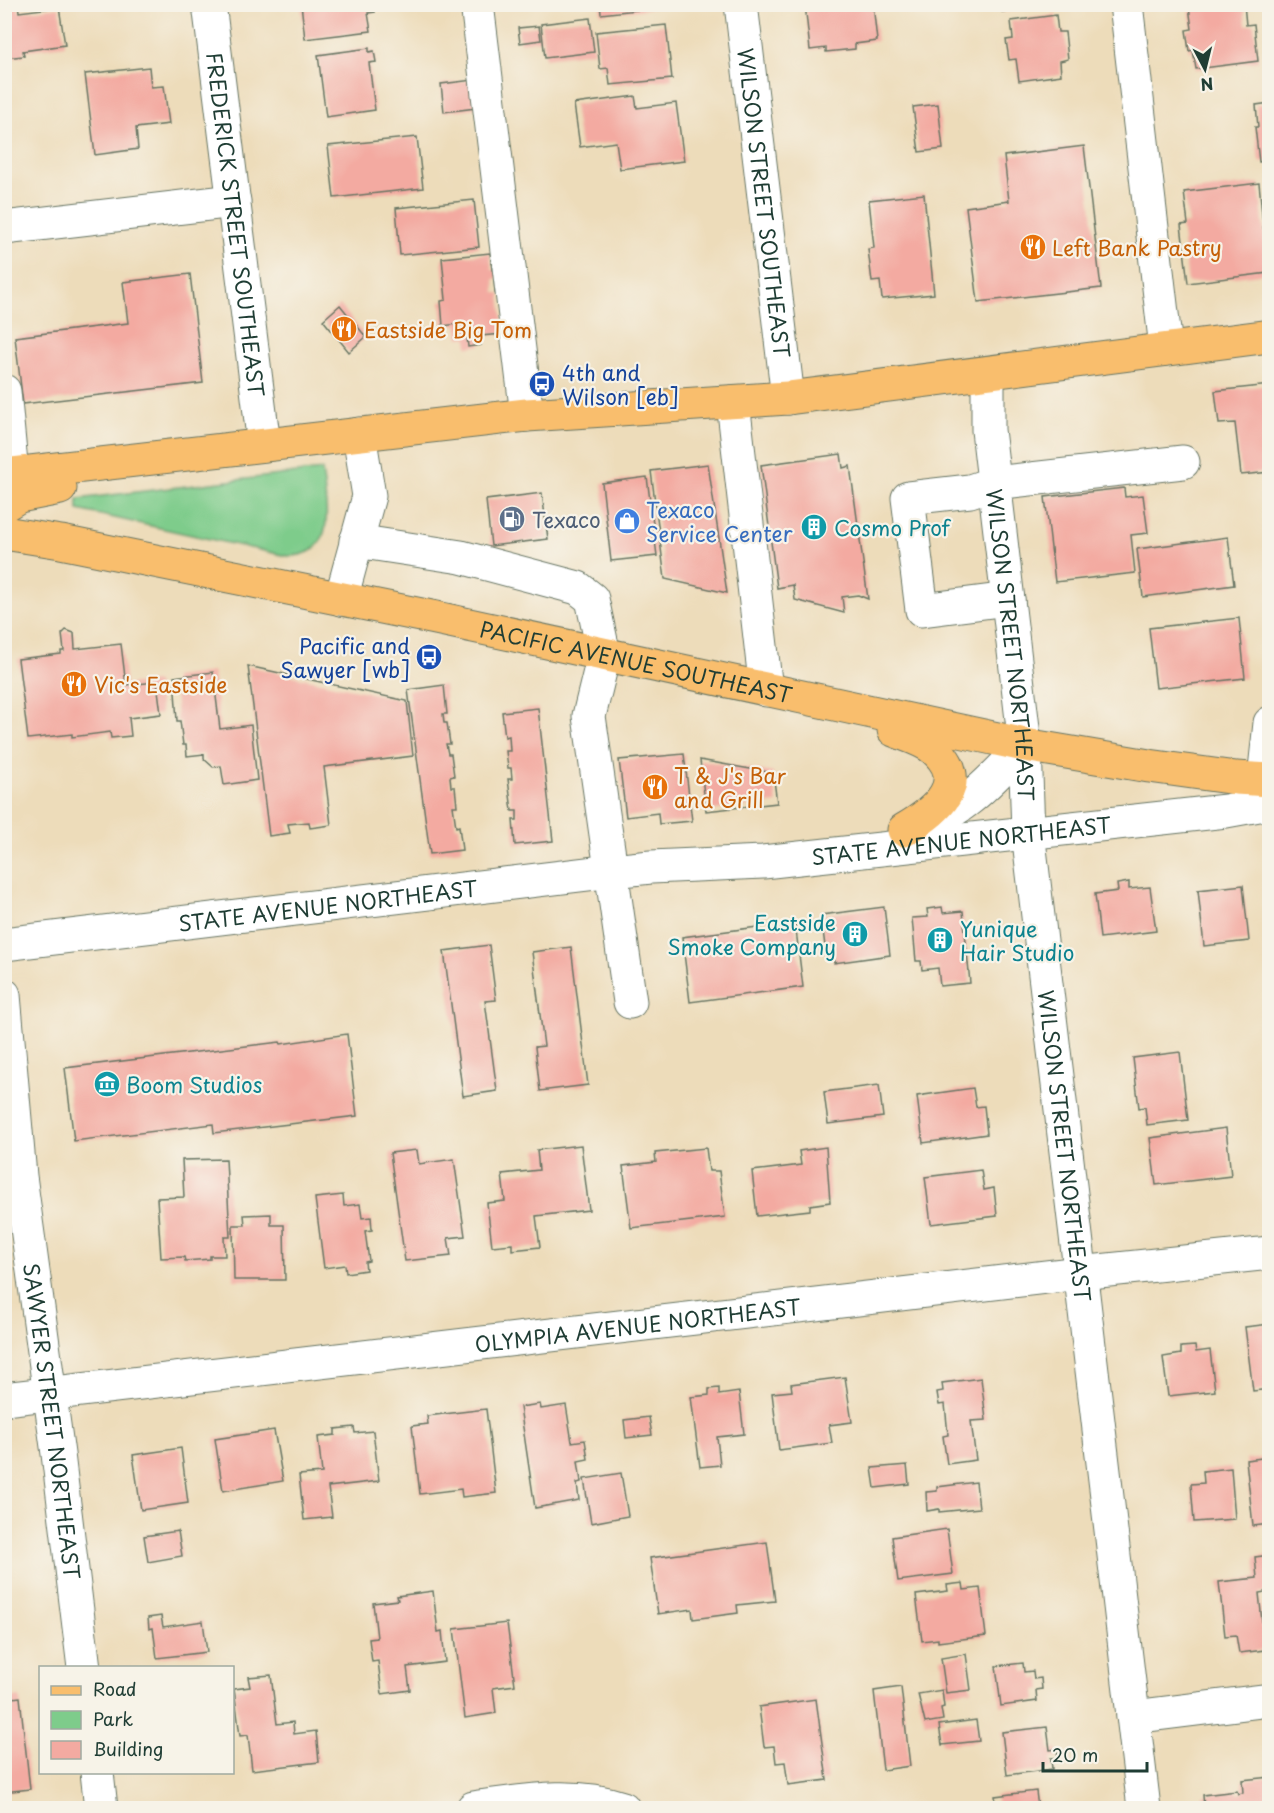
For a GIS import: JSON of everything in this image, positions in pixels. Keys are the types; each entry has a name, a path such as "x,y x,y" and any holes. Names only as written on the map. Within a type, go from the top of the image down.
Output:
{"main road":[{"path":"6,482 19,496 177,467 264,445 527,415 788,398 1269,336"},
{"name":"PACIFIC AVENUE SOUTHEAST","path":"4,533 61,542 341,599 1025,745 1236,778 1268,787"},
{"path":"808,699 893,729 932,747 946,764 950,779 947,795 937,807 904,830"}],"street":[{"name":"FREDERICK STREET SOUTHEAST","path":"209,4 264,445"},
{"path":"477,4 527,415"},
{"name":"WILSON STREET SOUTHEAST","path":"741,4 788,398"},
{"path":"1126,4 1166,348"},
{"path":"4,228 234,201"},
{"name":"WILSON STREET NORTHEAST","path":"987,373 988,430 1025,745 1028,832 1144,1809"},
{"path":"4,391 6,482"},
{"path":"733,402 766,690"},
{"path":"341,599 369,496 359,434"},
{"path":"1008,599 922,610 908,498 970,491 994,483 1183,462"},
{"path":"356,541 461,557 578,588 592,599 604,655 589,716 630,1002"},
{"path":"1268,787 1269,723"},
{"name":"STATE AVENUE NORTHEAST","path":"651,867 764,846 904,830 931,824 958,809 1025,745"},
{"name":"STATE AVENUE NORTHEAST","path":"4,944 612,871 763,862 1226,811 1268,787"},
{"name":"SAWYER STREET NORTHEAST","path":"4,995 12,1177 49,1394 84,1666"},
{"name":"OLYMPIA AVENUE NORTHEAST","path":"4,1399 1080,1273 1269,1253"},
{"path":"1133,1717 1269,1700"},
{"path":"97,1774 101,1809"},
{"path":"473,1809 543,1798 588,1799 623,1809"}],"green space":[{"path":"322,470 326,498 325,526 322,538 315,548 304,554 287,556 78,510 78,499"}],"building":[{"path":"4,4 18,4 19,12 59,7 65,45 23,51 24,56 4,58"},
{"path":"301,4 374,4 375,12 368,13 371,31 305,39"},
{"path":"600,4 662,4 663,7 601,14"},
{"path":"805,4 873,4 877,41 855,44 855,49 826,52 826,48 810,50"},
{"path":"1001,4 1035,4 1035,7 1002,12"},
{"path":"1210,4 1244,4 1246,25 1254,24 1258,61 1196,69 1193,50 1189,51 1186,30 1192,29 1189,7"},
{"path":"1056,15 1058,32 1065,32 1068,59 1060,61 1061,75 1019,81 1016,59 1009,60 1006,40 1013,39 1011,21"},
{"path":"590,18 594,52 545,58 541,24"},
{"path":"666,25 672,79 610,85 608,68 600,69 596,32"},
{"path":"539,26 541,40 520,43 518,28"},
{"path":"369,48 369,52 374,51 376,62 369,63 375,110 326,117 318,55"},
{"path":"149,67 151,87 164,86 169,124 136,128 138,149 95,155 85,74"},
{"path":"473,80 476,108 444,112 441,84"},
{"path":"635,96 637,108 676,103 684,161 620,169 616,142 580,147 574,104"},
{"path":"1270,103 1270,161 1259,162 1255,127 1258,127 1256,105"},
{"path":"938,104 943,149 919,152 913,107"},
{"path":"417,137 423,188 334,198 328,146"},
{"name":"Left Bank Pastry","path":"1084,146 1101,288 978,302 966,207 1009,201 1004,156"},
{"path":"1259,183 1268,273 1188,283 1181,225 1188,224 1184,192"},
{"path":"924,194 934,294 882,299 880,281 872,282 868,249 874,248 869,200"},
{"path":"474,200 479,247 400,255 396,208"},
{"path":"490,253 492,270 498,269 499,278 494,279 495,293 500,293 504,334 480,336 481,345 468,347 467,337 459,338 457,324 443,326 441,301 446,300 442,258"},
{"path":"190,274 203,383 23,404 15,337 128,323 123,282"},
{"name":"Eastside Big Tom","path":"340,305 366,337 349,352 323,320"},
{"path":"1270,385 1270,472 1241,475 1235,423 1219,424 1215,391"},
{"name":"Cosmo Prof","path":"841,454 843,468 850,466 868,599 858,595 842,597 844,613 795,600 793,585 777,588 761,465"},
{"path":"708,464 727,593 665,579 651,471"},
{"path":"647,477 657,556 611,561 602,483"},
{"path":"1124,488 1125,497 1143,495 1148,533 1131,535 1135,573 1055,582 1045,497"},
{"path":"542,493 548,539 491,546 486,500"},
{"path":"1228,537 1234,585 1143,597 1137,549"},
{"path":"1239,618 1245,678 1156,688 1149,628"},
{"name":"Vic's Eastside","path":"66,630 74,633 75,649 121,644 126,685 157,682 161,714 129,718 131,736 111,738 110,732 28,739 18,659 61,654 61,651 64,651 62,634"},
{"path":"248,666 407,701 413,756 324,767 331,825 310,828 309,822 288,824 290,833 269,836"},
{"path":"213,672 220,729 251,725 257,780 224,785 221,766 213,767 204,759 204,754 187,756 180,721 177,721 174,677"},
{"path":"444,685 447,714 443,714 444,723 447,723 450,744 446,744 448,754 451,754 454,776 450,777 451,787 455,787 457,806 453,806 456,827 459,826 462,850 430,854 408,690"},
{"path":"538,708 553,841 515,845 513,820 517,820 517,811 512,811 508,779 512,779 511,768 508,768 506,751 510,751 509,736 505,737 502,712"},
{"name":"T & J's Bar and Grill","path":"684,754 692,821 659,824 658,813 626,817 619,760"},
{"path":"700,760 773,773 777,803 706,811"},
{"path":"1129,882 1129,889 1150,887 1156,931 1100,938 1095,894 1118,891 1117,884"},
{"path":"1243,885 1249,941 1204,946 1198,890"},
{"name":"Eastside Smoke Company","path":"884,907 890,955 834,963 833,954 826,954 821,915"},
{"name":"Yunique Hair Studio","path":"942,907 943,913 963,911 970,983 940,986 938,968 922,970 921,961 916,961 912,918 928,917 927,909"},
{"path":"795,922 803,987 690,1002 682,937"},
{"path":"489,945 496,1000 485,1001 497,1091 463,1096 444,951"},
{"path":"571,947 588,1085 540,1091 535,1047 544,1046 532,952"},
{"path":"347,1034 357,1116 214,1133 213,1124 74,1141 65,1068 280,1042 281,1044"},
{"path":"1180,1052 1188,1120 1147,1125 1145,1107 1139,1108 1133,1058"},
{"path":"879,1085 883,1117 828,1124 824,1092"},
{"path":"973,1088 976,1107 984,1106 987,1134 923,1143 917,1096"},
{"path":"1226,1128 1231,1176 1156,1185 1150,1138"},
{"path":"581,1145 589,1210 536,1216 540,1247 512,1250 512,1244 492,1246 487,1203 505,1201 502,1174 539,1170 537,1150"},
{"path":"826,1147 830,1202 810,1205 810,1210 757,1216 752,1171 801,1165 799,1151"},
{"path":"706,1148 709,1171 719,1171 725,1217 631,1228 623,1166 656,1162 655,1153"},
{"path":"417,1150 419,1164 454,1159 465,1236 448,1238 451,1256 405,1261 390,1153"},
{"path":"226,1159 230,1237 224,1237 225,1256 210,1256 210,1259 185,1261 184,1257 161,1258 157,1198 184,1197 182,1160"},
{"path":"981,1170 984,1190 994,1188 997,1216 931,1224 925,1177"},
{"path":"343,1195 344,1206 360,1204 362,1218 371,1217 372,1230 365,1231 369,1261 365,1262 366,1270 346,1273 345,1265 324,1268 315,1198"},
{"path":"271,1214 271,1225 284,1225 285,1280 234,1280 233,1225 245,1225 244,1215"},
{"path":"1270,1324 1270,1389 1253,1391 1245,1327"},
{"path":"1195,1346 1196,1352 1210,1350 1215,1391 1168,1396 1163,1357 1181,1354 1181,1347"},
{"path":"845,1377 852,1422 829,1425 832,1443 779,1450 772,1393 792,1391 791,1384"},
{"path":"981,1378 986,1420 971,1421 976,1460 947,1464 943,1436 948,1435 945,1404 939,1405 937,1392 943,1391 942,1383"},
{"path":"719,1388 719,1395 739,1392 744,1434 717,1437 720,1465 700,1467 691,1397 709,1395 709,1389"},
{"path":"540,1404 541,1409 566,1405 572,1442 585,1440 588,1459 578,1461 581,1482 577,1483 579,1500 535,1508 520,1407"},
{"path":"486,1409 496,1493 462,1497 461,1489 420,1494 412,1426 428,1424 427,1416"},
{"path":"649,1417 652,1435 626,1438 624,1420"},
{"path":"354,1427 355,1433 373,1431 379,1481 328,1487 332,1517 304,1520 299,1475 322,1473 318,1437 335,1435 335,1429"},
{"path":"274,1430 283,1481 223,1491 215,1439"},
{"path":"181,1448 188,1503 141,1510 133,1455"},
{"path":"1270,1457 1270,1524 1253,1526 1246,1460"},
{"path":"907,1465 909,1484 875,1488 872,1468"},
{"path":"1231,1468 1235,1519 1194,1522 1191,1484 1204,1483 1203,1471"},
{"path":"621,1473 628,1516 591,1523 584,1479"},
{"path":"976,1482 979,1508 927,1511 926,1492 937,1491 937,1487"},
{"path":"947,1529 953,1574 898,1581 892,1537"},
{"path":"178,1531 182,1556 148,1562 144,1536"},
{"path":"767,1542 775,1601 737,1605 738,1613 693,1619 692,1609 658,1614 650,1558"},
{"path":"1270,1555 1270,1591 1259,1593 1265,1650 1239,1653 1236,1635 1225,1636 1219,1582 1257,1578 1255,1557"},
{"path":"963,1583 964,1590 980,1588 986,1636 938,1642 938,1639 922,1641 916,1595 948,1591 947,1585"},
{"path":"433,1591 438,1632 442,1631 445,1662 407,1667 410,1690 382,1694 378,1661 372,1662 369,1639 377,1638 373,1603 398,1600 397,1596"},
{"path":"161,1616 163,1627 203,1621 207,1652 157,1658 153,1628 149,1629 148,1618"},
{"path":"507,1623 515,1685 493,1688 496,1713 465,1718 454,1629"},
{"path":"966,1654 971,1690 946,1693 941,1658"},
{"path":"1023,1663 1024,1672 1033,1671 1034,1679 1041,1678 1042,1689 1036,1690 1037,1701 1001,1706 996,1666"},
{"path":"271,1675 277,1724 293,1722 294,1734 316,1731 319,1762 252,1770 248,1735 240,1736 234,1689 250,1687 248,1677"},
{"path":"901,1687 910,1766 883,1770 874,1691"},
{"path":"942,1690 943,1720 925,1723 918,1694"},
{"path":"20,1697 30,1789 4,1792 4,1699"},
{"path":"816,1699 827,1780 788,1785 785,1762 776,1763 774,1746 764,1747 759,1707"},
{"path":"976,1720 979,1741 942,1745 939,1725"},
{"path":"1047,1727 1050,1750 1057,1749 1058,1758 1051,1758 1052,1769 1007,1775 1002,1732"},
{"path":"1270,1777 1270,1808 1204,1808 1203,1795 1237,1791 1238,1794 1243,1793 1242,1780"},
{"path":"1036,1791 1038,1808 997,1808 995,1796"}],"place":[{"name":"Left Bank Pastry","path":"1033,247"},
{"name":"Eastside Big Tom","path":"344,329"},
{"name":"4th and Wilson [eb]","path":"542,384"},
{"name":"Texaco","path":"512,519"},
{"name":"Texaco Service Center","path":"627,521"},
{"name":"Cosmo Prof","path":"814,527"},
{"name":"Pacific and Sawyer [wb]","path":"429,657"},
{"name":"Vic's Eastside","path":"74,684"},
{"name":"T & J's Bar and Grill","path":"655,787"},
{"name":"Eastside Smoke Company","path":"855,934"},
{"name":"Yunique Hair Studio","path":"940,940"},
{"name":"Boom Studios","path":"107,1084"}]}
